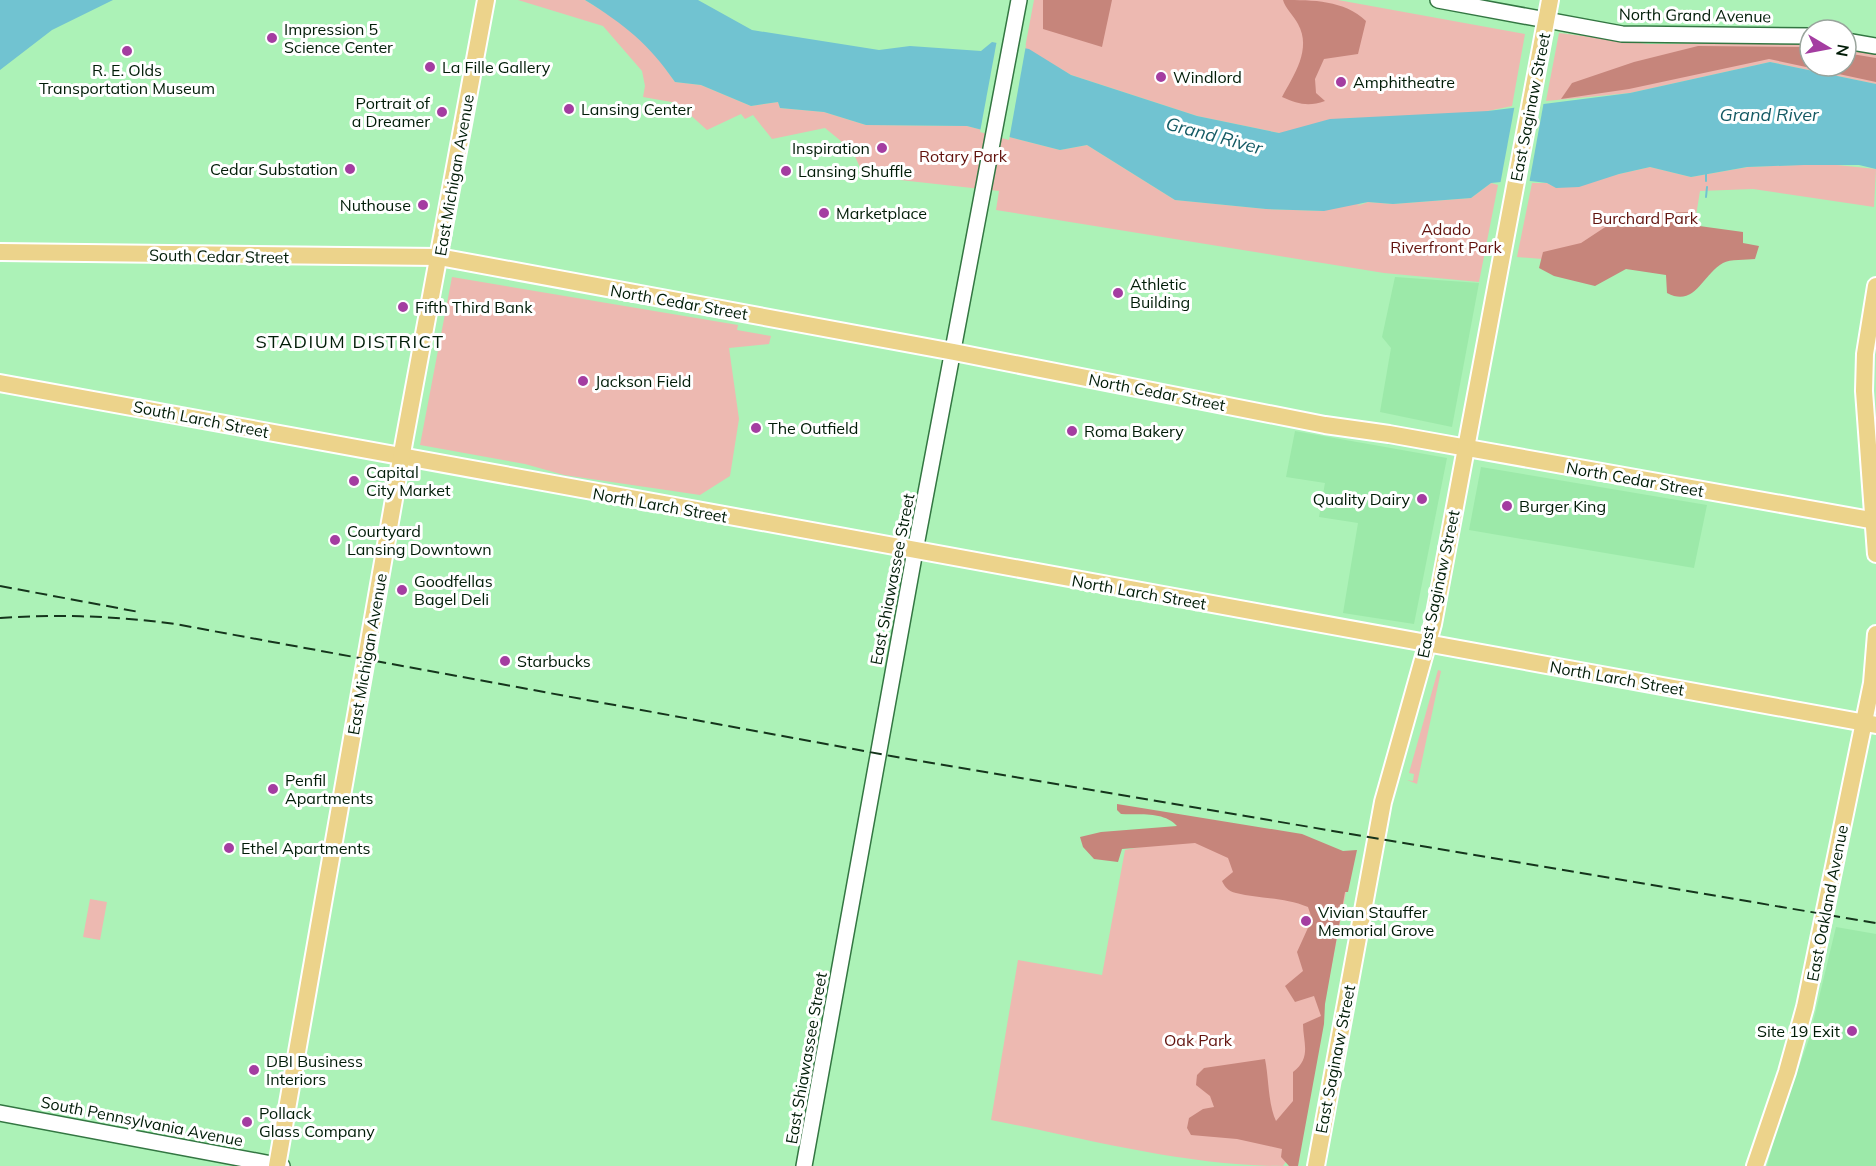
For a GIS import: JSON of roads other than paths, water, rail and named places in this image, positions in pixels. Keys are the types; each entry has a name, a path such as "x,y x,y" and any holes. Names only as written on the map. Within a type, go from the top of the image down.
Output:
{"main road":[{"name":"East Michigan Avenue","path":"279,1166 402,457 486,0"},
{"name":"East Saginaw Street","path":"1316,1166 1383,802 1427,644 1550,0"},
{"name":"South Cedar Street","path":"0,252 439,257"},
{"name":"North Cedar Street","path":"439,257 954,352 1325,425 1875,521"},
{"path":"1876,286 1865,354 1864,391 1876,554"},
{"name":"South Larch Street","path":"0,383 402,457"},
{"name":"North Larch Street","path":"402,457 1870,723"},
{"name":"East Oakland Avenue","path":"1755,1166 1787,1072 1805,1007 1870,723 1876,634"}],"street":[{"name":"East Shiawassee Street","path":"804,1166 915,551 1019,0"},
{"name":"North Grand Avenue","path":"1438,0 1604,32 1643,36 1798,36"},
{"path":"1858,43 1876,46"},
{"name":"South Pennsylvania Avenue","path":"0,1113 279,1166"}],"water":[{"path":"0,0 113,0 52,30 0,70"},
{"name":"Grand River","path":"585,0 698,0 752,30 879,50 910,46 981,51 992,42 1029,49 1071,75 1197,116 1279,133 1330,119 1488,111 1630,93 1770,62 1798,68 1798,78 1847,78 1876,84 1876,169 1859,165 1747,167 1691,177 1650,167 1579,187 1556,188 1547,183 1521,180 1491,183 1471,198 1393,204 1368,202 1324,211 1266,209 1175,200 1087,145 1060,150 967,126 866,125 824,112 780,108 778,102 751,106 701,85 675,82 655,56 612,18"}],"waterway":[{"path":"1706,174 1706,181"},
{"path":"1706,197 1707,187"}],"railway":[{"path":"0,586 139,612"},
{"path":"0,618 88,616 175,624 891,756 1876,923"}],"place":[{"name":"Impression 5 Science Center","path":"272,38"},
{"name":"R. E. Olds Transportation Museum","path":"127,51"},
{"name":"La Fille Gallery","path":"430,67"},
{"name":"Windlord","path":"1161,77"},
{"name":"Amphitheatre","path":"1341,82"},
{"name":"Lansing Center","path":"569,109"},
{"name":"Portrait of a Dreamer","path":"442,112"},
{"name":"Inspiration","path":"882,148"},
{"name":"Cedar Substation","path":"350,169"},
{"name":"Lansing Shuffle","path":"786,171"},
{"name":"Nuthouse","path":"423,205"},
{"name":"Marketplace","path":"824,213"},
{"name":"Athletic Building","path":"1118,293"},
{"name":"Fifth Third Bank","path":"403,307"},
{"name":"Jackson Field","path":"583,381"},
{"name":"The Outfield","path":"756,428"},
{"name":"Roma Bakery","path":"1072,431"},
{"name":"Capital City Market","path":"354,481"},
{"name":"Quality Dairy","path":"1422,499"},
{"name":"Burger King","path":"1507,506"},
{"name":"Courtyard Lansing Downtown","path":"335,540"},
{"name":"Goodfellas Bagel Deli","path":"402,590"},
{"name":"Starbucks","path":"505,661"},
{"name":"Penfil Apartments","path":"273,789"},
{"name":"Ethel Apartments","path":"229,848"},
{"name":"Vivian Stauffer Memorial Grove","path":"1306,921"},
{"name":"Site 19 Exit","path":"1852,1031"},
{"name":"DBI Business Interiors","path":"254,1070"},
{"name":"Pollack Glass Company","path":"247,1122"}],"district":[{"name":"STADIUM DISTRICT","path":"350,342"}],"park label":[{"name":"Rotary Park","path":"963,156"},
{"name":"Burchard Park","path":"1645,218"},
{"name":"Adado Riverfront Park","path":"1446,238"},
{"name":"Oak Park","path":"1198,1040"}]}
